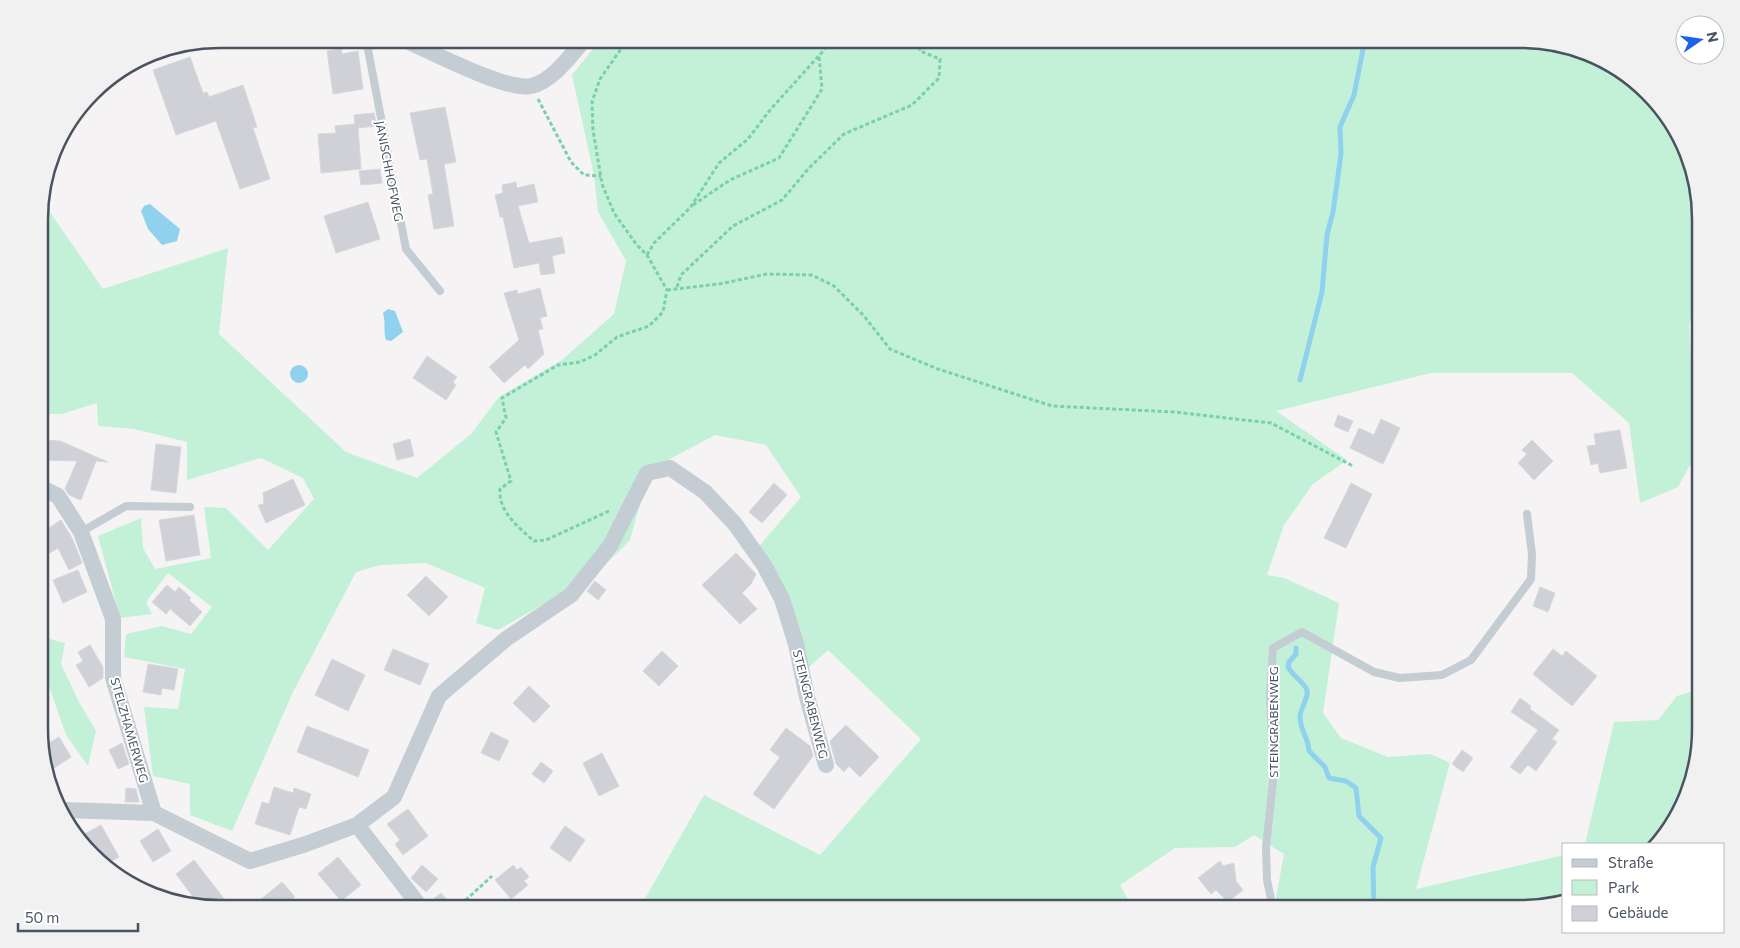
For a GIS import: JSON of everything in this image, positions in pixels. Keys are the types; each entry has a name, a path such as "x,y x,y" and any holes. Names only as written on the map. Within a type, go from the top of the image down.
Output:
{"street":[{"path":"423,48 503,83 533,85 557,72 577,48"},
{"name":"STEINGRABENWEG","path":"634,499 647,473 670,468 705,492 735,524 764,565 782,599 796,644 807,697 826,765"},
{"name":"STELZHAMERWEG","path":"48,491 58,496 81,532 113,619 114,678 154,813"},
{"path":"68,810 154,813 250,860 306,844 357,825 394,797 439,696 506,640 571,595 610,546 634,499"},
{"path":"357,825 415,900"}],"lane":[{"name":"JANISCHHOFWEG","path":"368,48 406,249 440,291"},
{"path":"81,532 126,506 190,507"},
{"name":"STEINGRABENWEG","path":"1271,900 1267,880 1266,847 1274,772 1270,696 1273,648 1302,632 1374,672 1400,678 1442,675 1471,660 1531,579 1532,554 1527,514"}],"path":[{"path":"622,48 600,79 592,102 593,130 601,176 614,213 636,244 647,255 666,290 663,312 649,326 617,337 596,355 580,362 558,365 502,398 506,418 496,432 511,481 500,489 499,500 511,520 534,541 546,540 568,531 634,499"},
{"path":"690,208 719,163 748,139 825,48"},
{"path":"666,290 679,286 681,275 733,226 782,200 809,168 844,134 912,105 939,78 940,59 920,51 920,48"},
{"path":"647,255 654,243 690,208 730,180 779,158 822,89 819,54"},
{"path":"533,85 544,112 571,162 584,175 601,176"},
{"path":"666,290 719,284 767,274 812,275 834,286 864,316 890,348 938,369 1052,406 1174,412 1271,422 1353,466"},
{"path":"466,900 492,876"}],"green space":[{"path":"594,48 1522,48 1566,53 1587,60 1617,76 1634,90 1657,114 1670,133 1680,153 1687,174 1691,196 1692,311 1689,326 1692,381 1692,461 1678,487 1640,503 1629,423 1572,373 1431,373 1276,411 1347,460 1313,484 1284,525 1267,575 1284,578 1339,603 1323,713 1341,738 1388,757 1431,754 1450,763 1416,889 1562,855 1562,895 1533,900 1276,900 1284,854 1254,835 1235,847 1175,848 1120,885 1128,900 644,900 704,795 820,855 921,739 828,650 807,669 760,545 801,497 766,445 715,435 657,466 643,494 630,540 595,575 498,630 476,623 485,588 426,563 380,565 356,572 293,692 232,831 190,815 190,784 153,776 144,707 178,709 185,669 124,657 126,634 162,626 191,634 212,607 168,573 146,602 152,614 120,618 98,536 141,518 143,548 155,569 211,558 204,507 226,508 268,550 314,499 303,478 261,458 187,480 187,442 134,429 98,426 97,403 62,414 48,414 48,209 103,289 228,248 219,334 346,452 417,478 471,434 499,397 562,360 614,314 626,261 598,212 594,175 572,75"},
{"path":"48,638 65,643 61,664 79,702 96,731 88,766 66,735 48,683"},
{"path":"1692,692 1692,741 1683,785 1664,825 1649,843 1585,843 1614,722 1658,720 1677,696"}],"water":[{"path":"150,204 180,229 177,241 162,245 148,229 141,211 144,206"},
{"path":"388,309 395,311 403,332 391,341 386,340 383,313"},
{"path":"299,365 305,368 308,374 305,380 299,383 293,380 290,374 293,368"}],"building":[{"path":"341,49 342,54 358,51 363,89 333,94 327,51"},
{"path":"190,57 203,93 207,92 209,97 243,85 257,127 253,128 270,179 240,189 216,121 176,135 153,70"},
{"path":"445,107 456,162 444,164 454,226 434,229 428,195 433,194 427,159 420,160 410,113"},
{"path":"374,113 377,126 358,128 361,169 321,173 318,134 336,133 335,126 355,124 354,115"},
{"path":"380,169 382,183 361,185 359,171"},
{"path":"516,182 517,188 534,184 538,202 518,206 529,243 562,237 565,253 552,256 555,273 541,275 539,263 514,268 503,217 500,217 495,195 503,193 502,185"},
{"path":"368,202 380,239 336,253 324,216"},
{"path":"540,288 547,316 540,318 543,329 538,330 544,354 528,369 525,365 504,383 489,367 519,340 504,293 517,290 518,294"},
{"path":"427,356 457,377 453,382 456,385 446,400 413,378"},
{"path":"1338,415 1353,421 1348,432 1334,426"},
{"path":"1381,419 1400,428 1383,464 1350,448 1359,428 1374,435"},
{"path":"1620,430 1627,468 1600,473 1598,463 1591,465 1587,446 1596,445 1594,434"},
{"path":"410,439 414,456 397,460 393,444"},
{"path":"48,440 60,441 108,462 96,461 81,500 69,495 65,489 77,461 48,460"},
{"path":"1532,440 1553,461 1534,480 1518,463 1527,454 1522,450"},
{"path":"156,444 181,447 176,493 151,490"},
{"path":"293,479 305,505 266,523 258,505 264,504 263,493"},
{"path":"774,483 787,495 762,523 749,512"},
{"path":"1351,483 1372,494 1346,548 1324,538"},
{"path":"194,515 200,555 166,561 159,520"},
{"path":"61,520 73,540 82,563 69,570 58,548 48,554 48,529"},
{"path":"736,553 756,574 751,584 742,593 757,609 740,624 702,585"},
{"path":"78,570 87,592 63,603 53,580"},
{"path":"426,576 448,597 429,616 407,595"},
{"path":"595,581 606,590 598,600 587,591"},
{"path":"167,585 175,592 179,587 202,612 190,626 170,609 166,614 152,602"},
{"path":"1540,587 1555,593 1548,612 1533,606"},
{"path":"90,645 103,667 103,678 89,687 76,665 83,661 78,652"},
{"path":"393,649 429,664 420,685 384,670"},
{"path":"1553,649 1562,656 1566,651 1597,676 1572,706 1533,674"},
{"path":"662,651 678,666 659,686 643,671"},
{"path":"332,659 365,675 348,711 315,695"},
{"path":"148,664 178,669 174,690 162,688 161,695 143,692"},
{"path":"529,686 550,706 534,723 513,703"},
{"path":"1520,698 1531,706 1530,709 1559,730 1552,739 1557,742 1536,771 1528,765 1520,774 1510,767 1538,730 1511,712"},
{"path":"846,725 879,757 860,777 849,766 844,772 836,764 830,741"},
{"path":"307,726 369,750 358,777 297,752"},
{"path":"786,728 810,746 813,756 774,809 753,794 780,757 770,750"},
{"path":"491,732 509,741 499,761 481,753"},
{"path":"59,737 71,757 52,769 49,752 49,743"},
{"path":"122,743 129,764 118,769 109,750"},
{"path":"1462,750 1473,758 1463,772 1452,764"},
{"path":"602,753 619,786 599,796 583,763"},
{"path":"541,762 553,771 544,783 532,774"},
{"path":"274,787 293,793 294,788 311,794 306,809 299,807 290,835 255,824 262,802 269,804"},
{"path":"126,788 136,789 139,802 125,802"},
{"path":"408,809 428,836 403,855 395,844 400,840 387,824"},
{"path":"101,825 119,857 110,862 97,851 83,835"},
{"path":"565,826 585,840 570,862 550,848"},
{"path":"158,829 171,851 153,862 140,841"},
{"path":"338,857 361,885 340,900 318,874"},
{"path":"194,860 225,900 194,899 176,874"},
{"path":"1220,861 1223,866 1234,863 1236,881 1243,890 1230,900 1226,900 1216,890 1211,894 1198,878"},
{"path":"422,865 438,879 426,892 411,878"},
{"path":"513,865 517,870 521,867 529,877 524,881 528,885 511,899 495,880"},
{"path":"282,882 295,897 291,900 260,900"},
{"path":"441,893 447,900 432,900"}],"waterway":[{"path":"1300,380 1322,292 1327,235 1333,212 1341,154 1340,127 1354,95 1363,48"},
{"path":"1296,648 1296,654 1289,662 1288,667 1307,691 1300,717 1309,751 1325,767 1329,778 1346,781 1356,788 1359,816 1381,838 1373,867 1374,900"}]}
